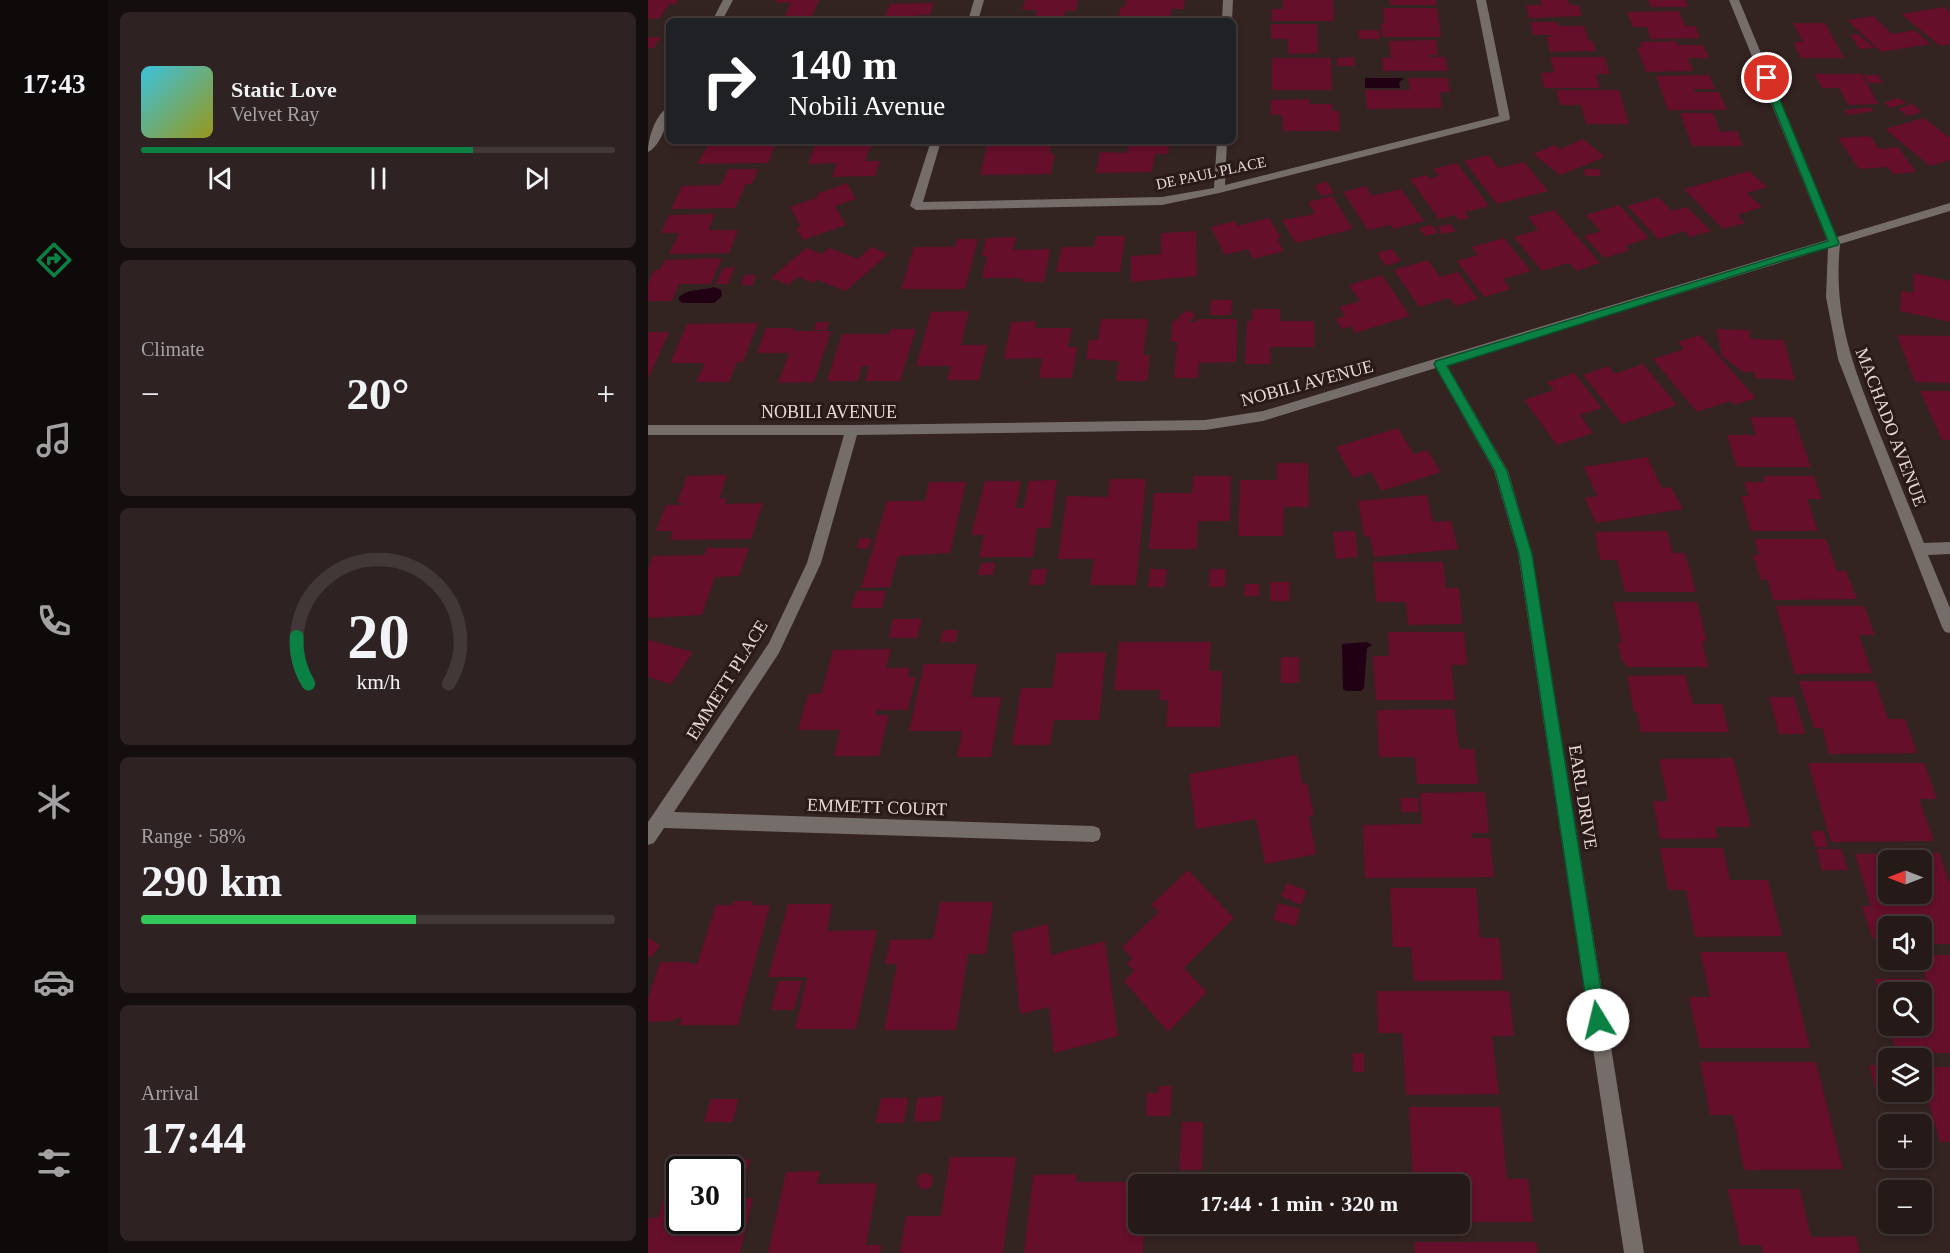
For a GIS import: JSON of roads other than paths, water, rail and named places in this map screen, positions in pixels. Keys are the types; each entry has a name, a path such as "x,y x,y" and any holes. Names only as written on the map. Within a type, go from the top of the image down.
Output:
{"street":[{"path":"719,18 729,0"},
{"path":"974,18 980,0"},
{"path":"1227,18 1228,0"},
{"name":"DE PAUL PLACE","path":"935,144 916,206 1162,201 1219,190 1505,118 1481,0"},
{"name":"MACHADO AVENUE","path":"1734,0 1834,243 1831,274 1832,297 1844,359 1950,627"},
{"path":"648,149 666,116"},
{"path":"1219,190 1222,144"},
{"name":"NOBILI AVENUE","path":"648,430 852,430 1205,425 1263,416 1950,207"},
{"name":"EARL DRIVE","path":"1440,364 1501,471 1525,554 1634,1253"},
{"name":"EMMETT PLACE","path":"648,837 774,648 814,563 852,430"},
{"path":"1918,549 1950,548"},
{"name":"EMMETT COURT","path":"661,820 1093,834"}]}
